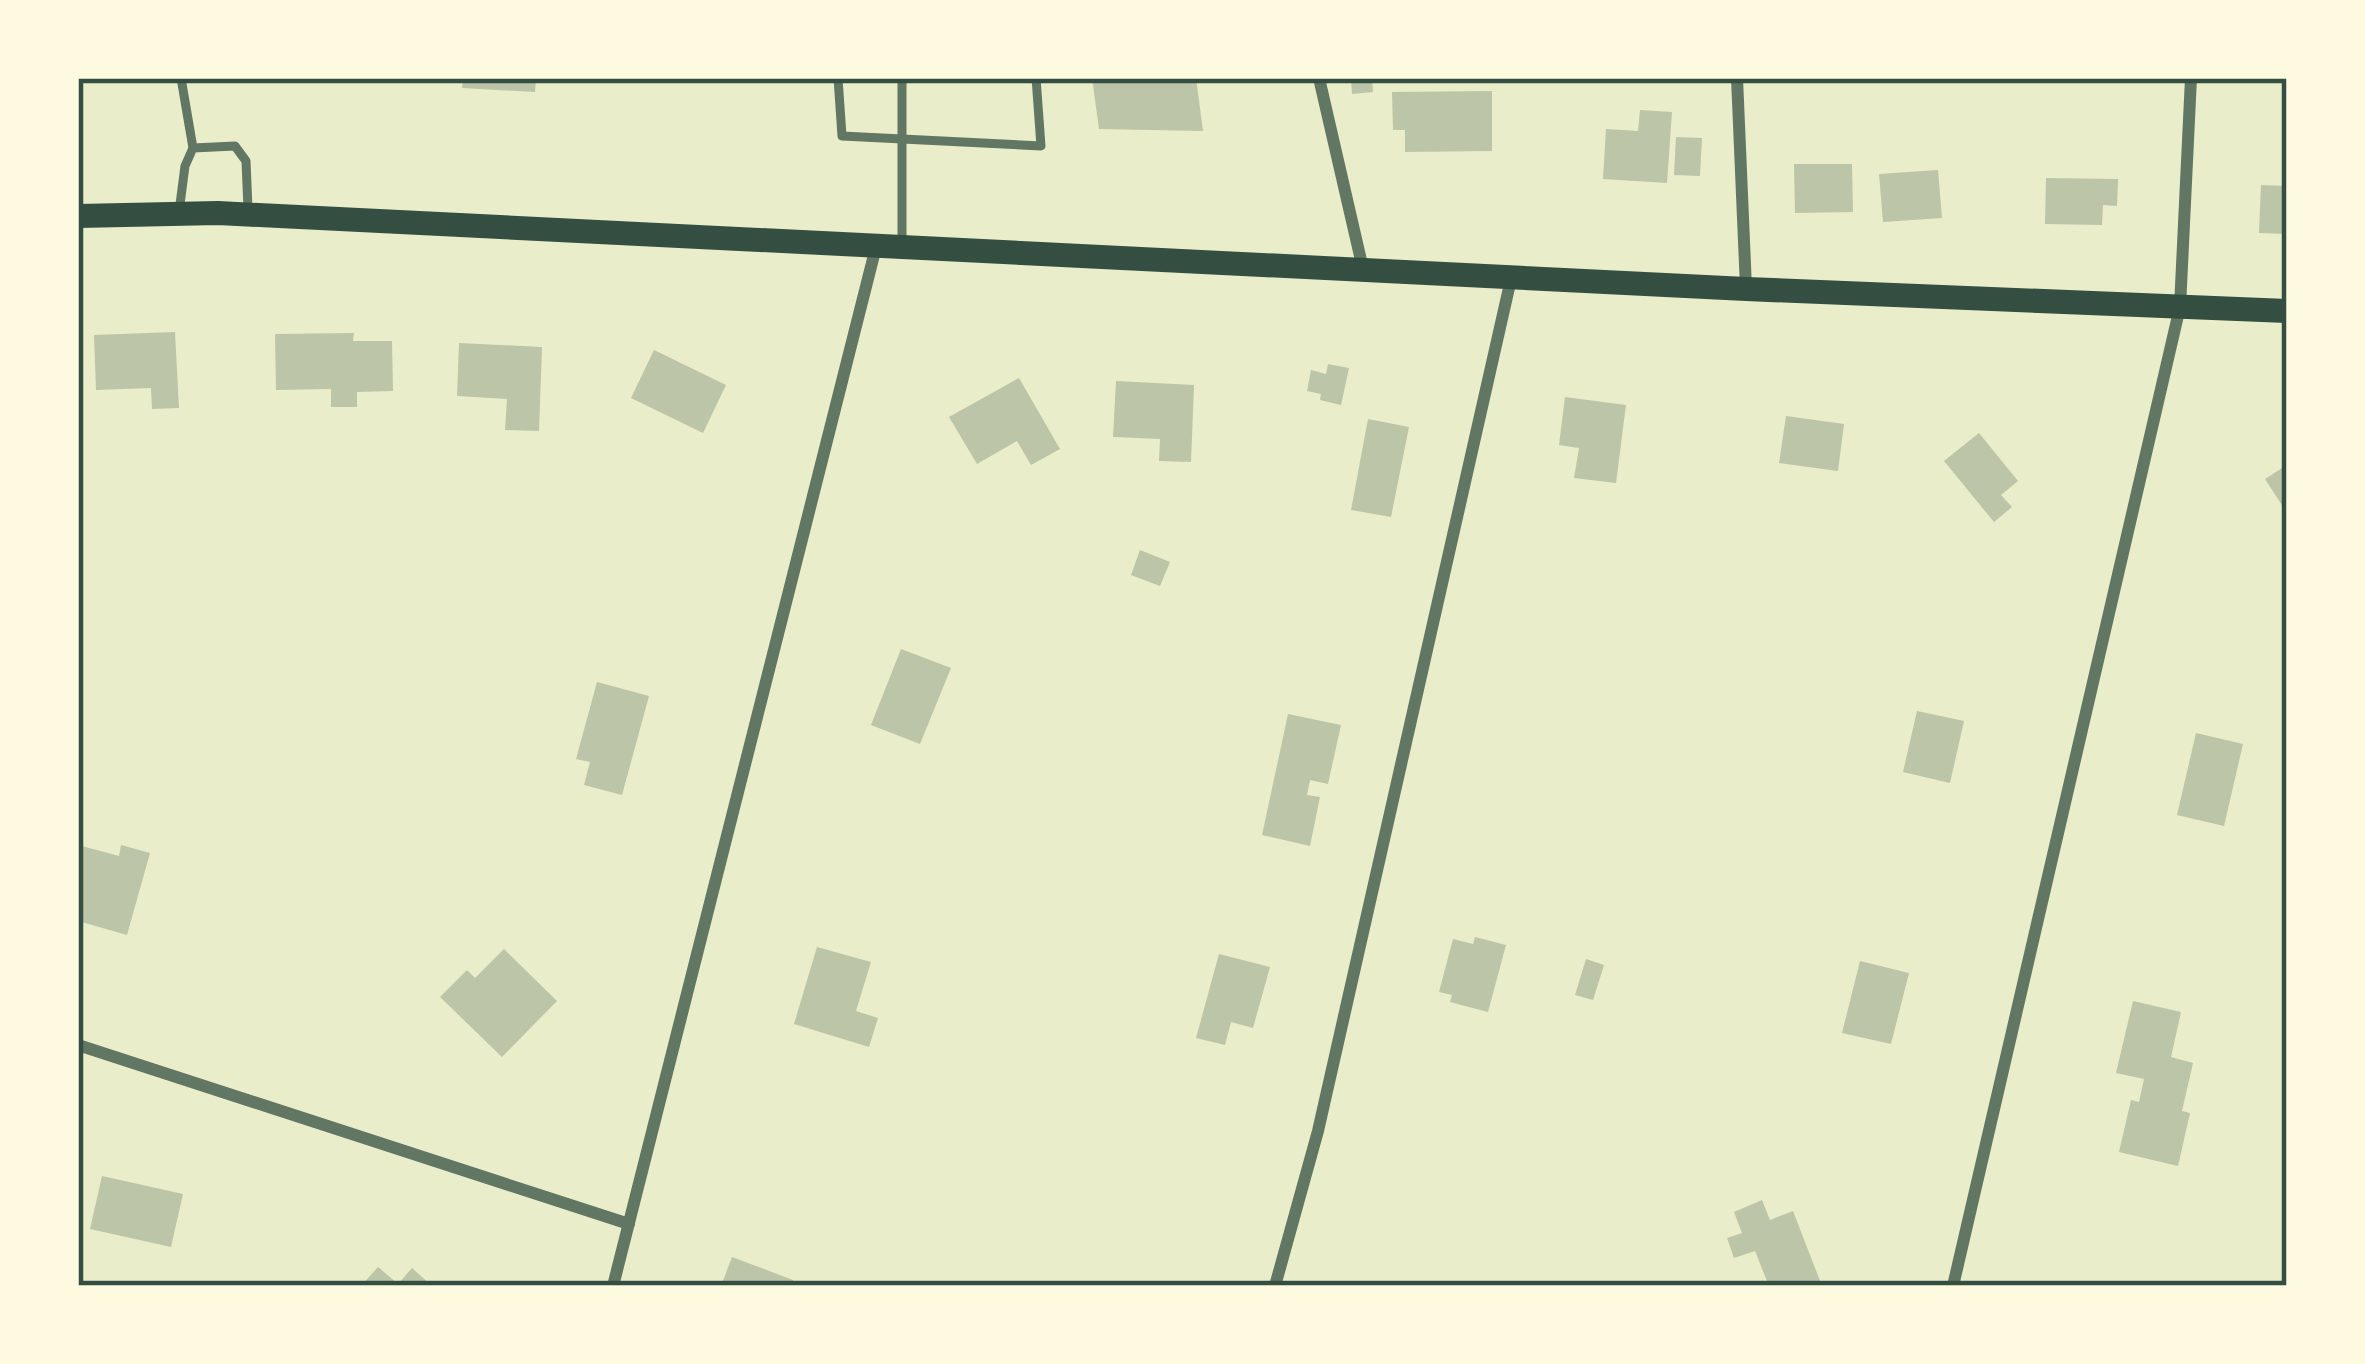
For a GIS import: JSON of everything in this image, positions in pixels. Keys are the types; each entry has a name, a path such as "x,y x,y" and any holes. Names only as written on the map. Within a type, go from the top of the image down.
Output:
{"main road":[{"path":"78,215 248,215 2287,311"}],"street":[{"path":"1319,78 1363,271"},
{"path":"1737,78 1746,289"},
{"path":"1953,1286 2180,307 2191,78"},
{"path":"613,1286 889,248"},
{"path":"1275,1286 1318,1131 1511,278"},
{"path":"78,1045 629,1224"}],"lane":[{"path":"178,212 185,166 193,148 181,78"},
{"path":"838,78 842,136 1041,146 1036,78"},
{"path":"889,248 902,139 902,78"},
{"path":"193,148 235,146 246,161 248,215"}],"building":[{"path":"463,78 536,78 535,92 462,88"},
{"path":"1092,78 1196,78 1203,131 1099,129"},
{"path":"1351,78 1372,78 1373,92 1352,94"},
{"path":"1492,91 1492,151 1405,152 1405,130 1393,130 1392,92"},
{"path":"1640,110 1672,112 1667,183 1603,179 1606,129 1638,131"},
{"path":"1676,137 1702,138 1700,176 1674,175"},
{"path":"1794,164 1852,164 1853,212 1795,213"},
{"path":"1938,170 1942,218 1883,222 1879,174"},
{"path":"2046,178 2118,179 2117,206 2103,205 2102,225 2045,224"},
{"path":"2261,185 2287,186 2287,234 2259,233"},
{"path":"175,332 179,408 152,409 151,388 96,390 94,335"},
{"path":"354,333 353,341 392,341 393,391 357,392 357,407 331,407 331,389 276,390 275,334"},
{"path":"459,343 542,347 539,431 505,430 507,399 457,396"},
{"path":"654,350 726,385 703,433 631,398"},
{"path":"1328,364 1349,368 1341,405 1307,391 1311,370 1326,374"},
{"path":"1019,378 1060,449 1031,465 1017,441 977,464 949,417"},
{"path":"1116,381 1194,385 1191,462 1159,461 1160,439 1113,437"},
{"path":"1565,397 1626,405 1616,483 1574,478 1579,448 1559,445"},
{"path":"1786,416 1844,424 1838,471 1779,463"},
{"path":"1368,419 1409,427 1391,517 1351,510"},
{"path":"1979,433 2018,481 2001,495 2012,507 1994,522 1944,461"},
{"path":"2287,465 2287,513 2265,479"},
{"path":"1140,550 1170,562 1160,586 1131,575"},
{"path":"901,649 951,668 920,744 871,725"},
{"path":"597,682 649,696 622,795 584,785 590,762 576,759"},
{"path":"1917,711 1964,721 1950,783 1903,772"},
{"path":"1288,714 1341,725 1328,784 1310,780 1307,795 1320,797 1310,846 1262,835"},
{"path":"2196,733 2243,744 2224,826 2177,815"},
{"path":"78,845 119,856 121,845 150,853 127,935 78,921"},
{"path":"1475,937 1506,945 1488,1012 1450,1002 1452,995 1439,992 1453,939 1473,944"},
{"path":"817,947 871,962 856,1011 878,1018 869,1047 794,1024"},
{"path":"504,949 557,1001 502,1057 440,997 467,970 475,978"},
{"path":"1219,954 1270,967 1253,1028 1231,1022 1225,1045 1196,1038"},
{"path":"1586,959 1604,965 1593,1000 1575,995"},
{"path":"1860,961 1909,973 1891,1044 1842,1033"},
{"path":"2133,1001 2181,1012 2171,1057 2193,1063 2182,1111 2190,1113 2178,1166 2119,1152 2131,1100 2139,1102 2144,1079 2116,1073"},
{"path":"102,1176 183,1194 171,1247 90,1229"},
{"path":"1762,1200 1770,1220 1793,1211 1822,1286 1769,1286 1755,1251 1734,1258 1727,1238 1742,1233 1734,1212"},
{"path":"732,1257 793,1280 791,1286 721,1286"},
{"path":"378,1267 398,1284 412,1268 432,1286 361,1286"}]}
